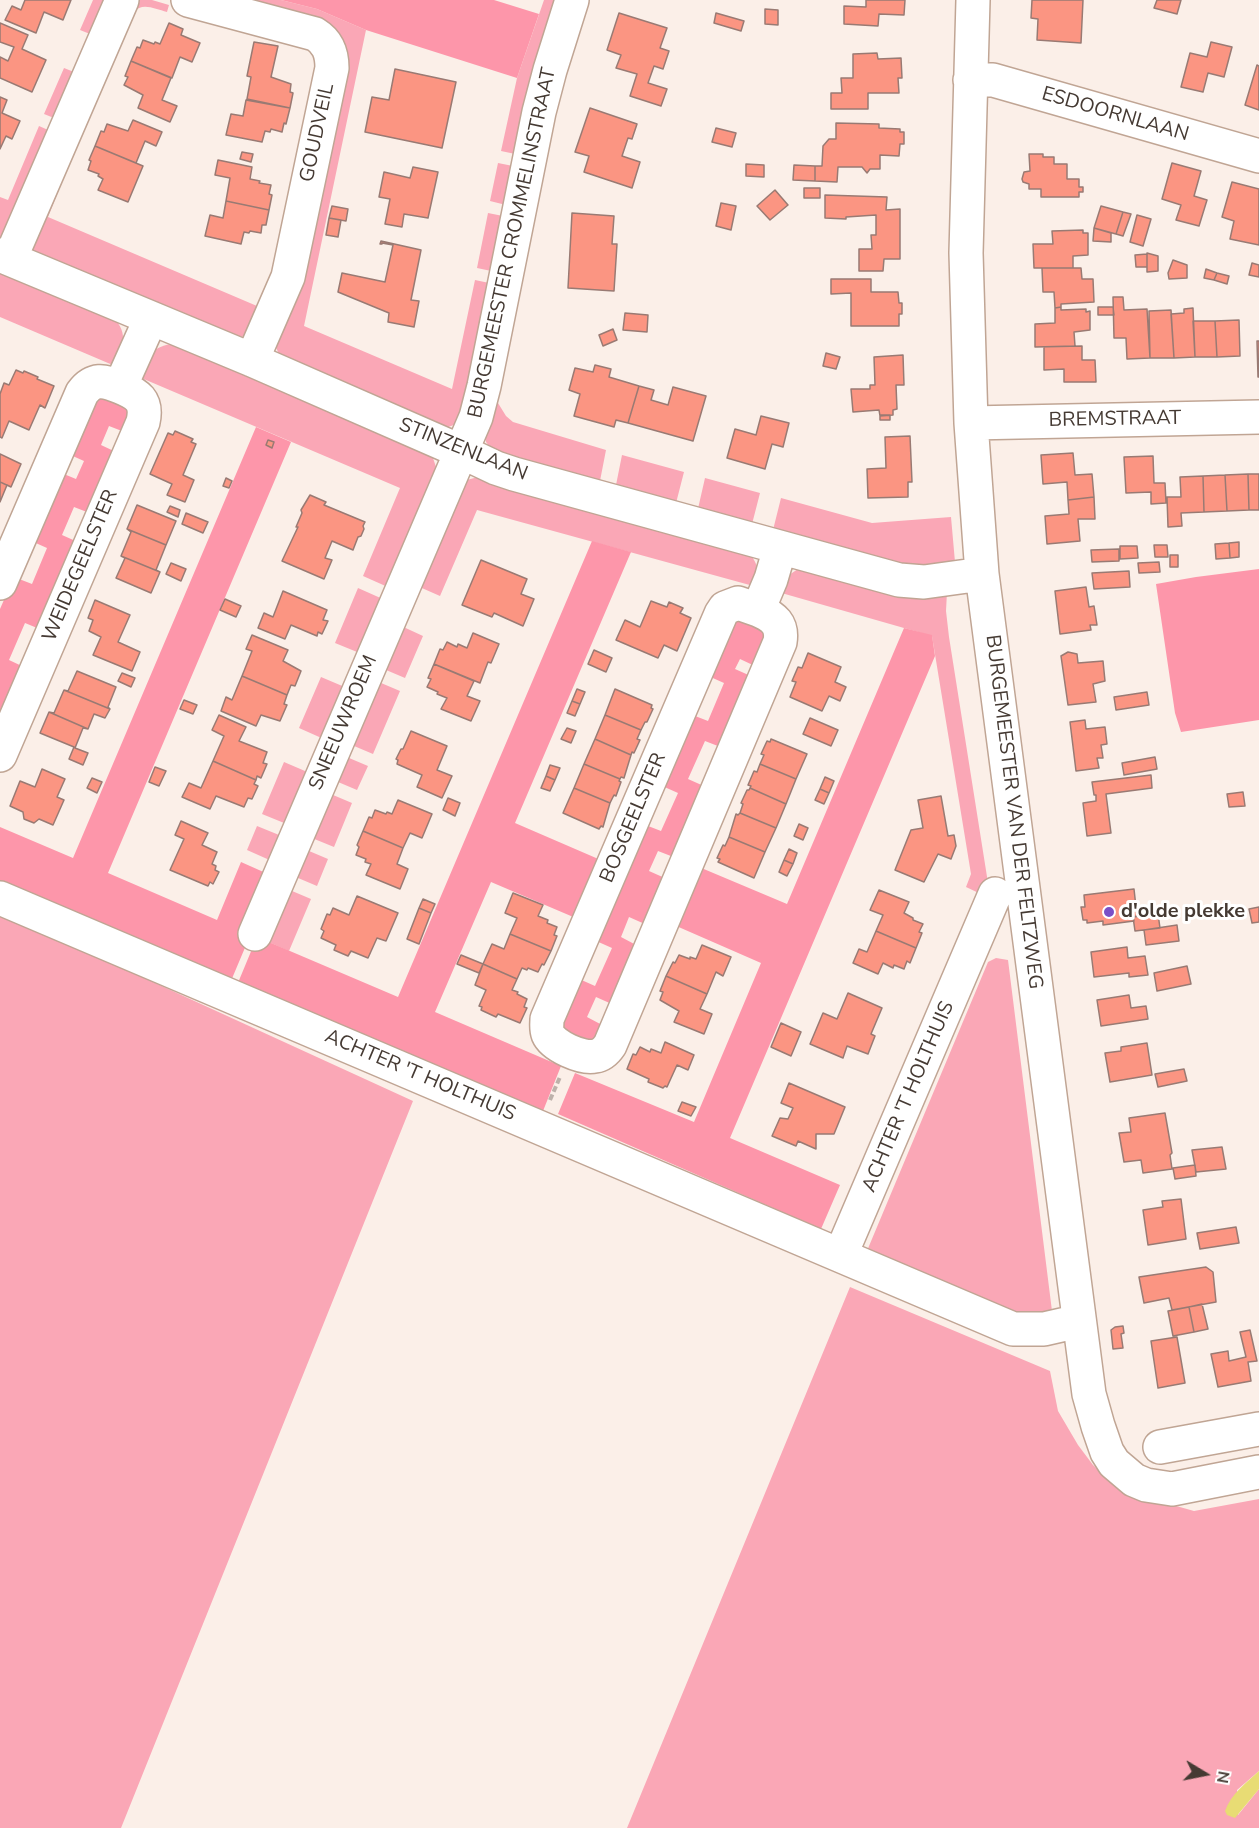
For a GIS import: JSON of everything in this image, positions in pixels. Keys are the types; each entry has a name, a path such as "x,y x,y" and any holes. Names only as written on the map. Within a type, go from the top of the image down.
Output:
{"street":[{"path":"5,257 122,0"},
{"name":"GOUDVEIL","path":"188,0 315,34 327,45 332,56 332,68 288,277 252,360"},
{"name":"BURGEMEESTER CROMMELINSTRAAT","path":"460,451 480,404 539,112 572,0"},
{"name":"BURGEMEESTER VAN DER FELTZWEG","path":"973,0 966,253 971,423 982,574 1089,1394 1107,1452 1123,1473 1146,1485 1172,1489 1259,1472"},
{"name":"ESDOORNLAAN","path":"970,80 993,80 1259,156"},
{"name":"STINZENLAAN","path":"5,257 252,360 514,474 910,582 938,581 982,574"},
{"path":"0,583 82,393 86,387 99,381 106,381 120,387 151,318"},
{"name":"WEIDEGEELSTER","path":"0,755 143,422 145,414 140,399 134,393 120,387"},
{"name":"BREMSTRAAT","path":"971,423 1259,417"},
{"name":"SNEEUWROEM","path":"255,933 460,451"},
{"path":"758,610 771,579 780,548"},
{"name":"BOSGEELSTER","path":"738,603 758,610 772,616 777,621 781,635 780,642 615,1034 610,1045 597,1056 589,1057 571,1051 553,1042 548,1035 547,1019 556,997 721,614 725,608 738,603"},
{"name":"ACHTER 'T HOLTHUIS","path":"841,1254 996,894"},
{"name":"ACHTER 'T HOLTHUIS","path":"0,898 1013,1329 1044,1329 1079,1321"},
{"path":"976,939 1029,931"},
{"path":"1160,1447 1259,1429"}],"path":[{"path":"540,1126 571,1051"}],"shaded area":[{"path":"93,0 111,0 95,36 80,30"},
{"path":"139,0 152,0 169,5 167,12 141,7 134,12"},
{"path":"243,0 281,0 317,9 366,30 304,326 452,389 475,280 494,284 459,423 443,429 281,359 275,345 341,69"},
{"path":"281,0 494,0 539,14 517,78 366,30 317,9"},
{"path":"544,0 563,0 520,155 501,151 517,78"},
{"path":"64,68 79,74 59,120 44,114"},
{"path":"39,126 55,133 5,236 0,238 0,197 8,200"},
{"path":"498,163 518,167 510,206 490,201"},
{"path":"58,174 64,177 48,217 257,306 272,273 275,256 283,257 250,333 237,339 34,254 31,247"},
{"path":"488,213 508,217 496,272 477,268"},
{"path":"0,268 113,317 123,335 122,347 115,366 0,317"},
{"path":"171,344 429,452 437,470 390,588 363,576 400,488 139,377 153,351"},
{"path":"94,394 131,404 127,433 109,426 101,445 118,453 92,514 74,507 62,535 80,543 42,630 25,623 9,660 26,668 0,730 0,609 14,577 32,584 47,548 29,540 59,472 76,479 84,461 66,453"},
{"path":"490,401 498,403 513,422 606,450 599,486 495,454 486,442 485,435"},
{"path":"256,427 291,442 108,873 217,920 241,862 268,874 252,931 228,988 0,891 0,827 73,858"},
{"path":"622,455 684,472 675,507 615,490"},
{"path":"478,477 749,553 757,569 757,587 477,510 440,596 415,585 463,481"},
{"path":"705,478 760,493 751,528 697,513"},
{"path":"781,498 872,523 951,517 955,562 911,571 772,534"},
{"path":"592,541 631,552 515,823 603,861 578,919 491,882 435,1012 561,1066 539,1121 235,990 257,937 398,997"},
{"path":"798,569 947,592 946,611 949,637 988,883 983,895 966,887 971,874 932,636 778,592 789,575"},
{"path":"1259,569 1259,720 1181,732 1175,713 1156,584"},
{"path":"358,588 385,600 362,654 335,643"},
{"path":"733,617 767,627 757,667 740,659 735,669 753,677 723,748 705,741 688,779 706,787 676,858 658,851 649,871 667,879 647,925 629,917 621,937 638,946 614,1005 596,997 587,1017 604,1026 597,1042 565,1037 559,1022 577,978 595,986 612,948 594,940 643,824 661,831 678,793 660,785 690,714 708,721 724,683 706,675"},
{"path":"397,624 423,636 405,678 379,667"},
{"path":"904,628 932,635 935,656 730,1138 840,1185 821,1229 558,1114 575,1073 694,1122 761,963 674,925 699,867 787,904"},
{"path":"321,677 347,688 326,740 299,728"},
{"path":"374,680 400,691 373,754 347,743"},
{"path":"342,755 368,766 357,790 331,779"},
{"path":"284,762 312,774 289,825 262,814"},
{"path":"326,792 352,803 334,847 307,836"},
{"path":"257,826 284,837 274,862 247,850"},
{"path":"302,848 328,859 317,886 291,875"},
{"path":"285,888 311,899 289,951 257,937"},
{"path":"0,912 413,1101 121,1828 0,1828"},
{"path":"996,958 1008,960 1053,1319 1042,1323 864,1258 988,962"},
{"path":"850,1287 1050,1371 1058,1411 1078,1445 1093,1465 1108,1479 1127,1490 1194,1511 1259,1499 1259,1771 1237,1790 1238,1815 1259,1789 1259,1828 627,1828"},
{"path":"1259,1771 1259,1789 1235,1818 1227,1815 1225,1811 1231,1799"}],"building":[{"path":"25,0 71,0 63,20 44,12 36,33 5,20 12,6 21,10"},
{"path":"866,0 905,0 904,15 879,14 878,26 844,24 844,6 866,7"},
{"path":"1032,0 1083,0 1081,43 1037,40 1038,19 1031,18"},
{"path":"1157,0 1181,0 1177,14 1154,8"},
{"path":"765,9 778,10 778,25 765,24"},
{"path":"619,13 667,28 660,48 669,51 663,69 654,66 648,83 667,89 661,106 630,96 637,74 616,68 621,55 607,50"},
{"path":"716,13 744,21 741,31 714,23"},
{"path":"0,23 28,35 22,49 46,60 32,92 0,78 0,57 8,61 14,47 0,42"},
{"path":"169,23 183,29 181,35 200,43 192,62 180,57 172,78 131,61 143,40 160,44"},
{"path":"254,42 278,46 271,77 291,84 290,92 293,93 290,108 247,99 251,77 247,76"},
{"path":"1211,42 1232,47 1224,77 1208,73 1203,92 1181,87 1190,53 1207,57"},
{"path":"877,53 878,59 901,58 902,78 898,78 899,93 868,93 868,109 831,109 831,93 842,93 841,78 853,78 853,54"},
{"path":"131,61 171,78 162,100 177,106 170,122 138,108 143,95 124,85"},
{"path":"1257,65 1259,66 1259,110 1245,105"},
{"path":"395,69 456,82 442,148 365,132 372,97 389,100"},
{"path":"0,97 7,100 2,113 20,121 12,139 6,136 0,149"},
{"path":"246,100 290,108 282,132 271,129 270,132 265,131 262,142 226,135 231,114 243,116"},
{"path":"590,108 637,124 632,139 628,138 622,156 640,162 632,188 584,172 589,156 575,152"},
{"path":"133,120 162,132 156,146 145,141 136,163 95,146 101,131 104,132 107,124 128,131"},
{"path":"836,123 879,124 879,128 900,129 900,132 904,132 904,144 900,144 899,156 880,155 880,169 870,169 867,173 862,167 838,167 837,182 815,181 815,166 822,166 823,146 829,139 836,139"},
{"path":"716,128 736,133 732,147 712,142"},
{"path":"95,146 143,166 128,202 98,190 103,179 98,176 99,174 88,170 91,161 89,160"},
{"path":"242,152 253,154 251,162 240,159"},
{"path":"1029,154 1043,154 1043,157 1054,157 1054,164 1067,164 1067,179 1079,179 1079,187 1083,187 1083,192 1079,192 1079,197 1041,197 1041,189 1029,189 1029,184 1023,182 1022,179 1024,172 1030,171"},
{"path":"218,160 252,167 250,179 271,185 269,210 226,201 230,178 215,175"},
{"path":"1172,163 1201,171 1194,196 1207,200 1199,226 1176,220 1181,205 1162,199"},
{"path":"746,164 764,165 764,177 746,176"},
{"path":"794,165 815,166 815,181 793,180"},
{"path":"413,167 438,172 428,218 404,214 402,227 385,224 390,199 379,197 384,172 410,178"},
{"path":"1232,182 1259,189 1259,245 1230,239 1234,221 1222,217"},
{"path":"804,188 820,188 820,198 804,198"},
{"path":"775,190 788,205 770,220 757,206"},
{"path":"825,195 887,197 886,210 900,209 900,259 884,259 883,271 859,271 859,249 872,249 871,235 876,235 876,215 846,217 846,219 825,218"},
{"path":"226,201 269,210 266,225 262,225 261,233 244,232 241,244 205,236 210,215 223,218"},
{"path":"721,203 736,206 731,230 716,226"},
{"path":"332,206 348,209 346,221 329,218"},
{"path":"1101,206 1123,212 1116,234 1094,228"},
{"path":"1123,212 1131,214 1123,236 1116,234"},
{"path":"572,213 614,216 612,244 617,244 614,291 568,288"},
{"path":"1137,215 1151,219 1143,246 1130,242"},
{"path":"329,218 341,220 338,237 326,235"},
{"path":"1094,228 1111,233 1111,242 1093,241"},
{"path":"1083,230 1083,233 1088,233 1088,255 1073,256 1073,268 1034,268 1033,244 1053,244 1052,231"},
{"path":"381,241 421,250 411,300 419,301 414,327 388,322 389,313 338,292 342,273 385,282 393,245 380,244"},
{"path":"1147,253 1158,256 1158,271 1147,272"},
{"path":"1147,254 1147,267 1136,267 1135,255"},
{"path":"1173,260 1187,265 1187,278 1169,279 1168,273"},
{"path":"1252,263 1259,265 1259,277 1249,275"},
{"path":"1042,268 1081,268 1082,279 1093,279 1094,302 1061,304 1061,307 1055,308 1054,292 1043,292"},
{"path":"1206,269 1217,273 1214,280 1204,278"},
{"path":"1217,273 1229,276 1227,284 1214,280"},
{"path":"831,279 871,279 871,292 898,292 899,303 902,303 899,326 851,326 851,293 831,294"},
{"path":"1113,297 1123,297 1124,310 1147,309 1150,358 1127,359 1126,338 1114,338"},
{"path":"1061,307 1061,310 1086,309 1086,312 1090,311 1090,330 1074,332 1075,346 1035,347 1035,324 1055,323 1055,308"},
{"path":"1098,307 1113,307 1114,315 1098,315"},
{"path":"1193,308 1195,357 1174,358 1171,314 1184,313 1184,309"},
{"path":"1171,310 1174,358 1150,358 1149,311"},
{"path":"625,313 648,315 647,332 623,330"},
{"path":"1239,320 1240,356 1217,357 1215,321"},
{"path":"1193,321 1215,321 1217,357 1195,357"},
{"path":"613,329 617,340 603,346 599,335"},
{"path":"1257,341 1259,341 1259,377 1258,377"},
{"path":"1082,346 1082,360 1095,360 1096,382 1064,382 1064,369 1044,370 1044,347 1035,347"},
{"path":"826,353 840,357 836,369 823,366"},
{"path":"903,355 904,385 896,385 897,409 893,410 893,415 880,416 879,410 853,412 851,389 870,389 870,385 875,385 874,357"},
{"path":"595,365 611,369 609,377 639,386 628,423 616,420 614,427 574,416 580,394 569,390 575,368 593,372"},
{"path":"16,370 23,373 24,371 54,386 45,408 40,405 29,430 9,421 2,438 0,437 0,394 4,383 9,385"},
{"path":"639,386 654,390 651,400 668,405 673,387 706,396 693,441 628,423"},
{"path":"880,415 890,415 890,420 880,420"},
{"path":"761,416 789,423 783,447 772,444 765,469 727,458 735,429 756,435"},
{"path":"175,431 193,439 191,442 196,444 183,475 194,480 185,502 167,495 172,484 150,474 168,433 173,435"},
{"path":"910,436 912,482 908,482 908,497 868,498 867,469 886,468 885,437"},
{"path":"268,440 274,442 272,448 266,445"},
{"path":"1073,453 1075,475 1092,474 1094,497 1068,500 1067,482 1043,484 1041,455"},
{"path":"0,454 21,464 11,487 0,482"},
{"path":"1153,456 1154,483 1165,483 1166,503 1151,504 1151,492 1126,493 1124,457"},
{"path":"1248,474 1249,510 1227,511 1225,475"},
{"path":"1248,474 1259,474 1259,510 1249,510"},
{"path":"1225,475 1227,511 1204,512 1203,476"},
{"path":"1203,476 1204,512 1181,513 1182,526 1168,527 1167,497 1181,497 1180,477"},
{"path":"226,478 232,481 229,488 223,486"},
{"path":"0,482 7,485 0,502"},
{"path":"310,495 326,502 324,505 365,522 361,536 358,537 353,550 332,541 325,558 332,560 324,579 282,561 298,527 296,527 302,513 301,510"},
{"path":"1094,497 1095,519 1078,519 1080,541 1047,544 1045,516 1069,514 1068,500"},
{"path":"137,505 176,521 166,545 127,529"},
{"path":"170,506 180,510 178,517 167,512"},
{"path":"186,513 208,522 203,533 182,524"},
{"path":"127,529 166,545 156,570 160,572 121,556 131,532"},
{"path":"1239,542 1239,557 1230,558 1229,543"},
{"path":"1229,543 1230,558 1216,559 1215,544"},
{"path":"1154,545 1167,545 1168,557 1155,557"},
{"path":"1120,546 1137,546 1138,558 1120,559"},
{"path":"1119,549 1119,561 1092,562 1091,550"},
{"path":"1170,555 1178,555 1178,567 1170,567"},
{"path":"121,556 160,572 151,593 116,578 125,558"},
{"path":"481,560 527,579 521,594 534,599 523,626 494,613 492,617 462,605"},
{"path":"1159,562 1160,572 1139,573 1138,563"},
{"path":"171,563 186,569 181,581 166,574"},
{"path":"1129,571 1130,587 1094,589 1092,573"},
{"path":"1086,587 1089,607 1094,606 1097,625 1090,625 1091,630 1060,634 1055,591"},
{"path":"283,591 327,610 323,620 328,621 322,634 318,632 317,636 291,625 285,639 258,628 264,613 273,617"},
{"path":"225,599 241,606 236,617 220,610"},
{"path":"95,600 130,615 118,642 140,652 132,671 93,655 101,637 89,631 93,620 88,618"},
{"path":"651,601 667,607 669,602 683,608 680,613 691,618 677,651 664,645 658,658 616,640 625,620 640,627"},
{"path":"473,633 499,644 491,663 488,662 480,683 434,664 440,649 443,650 447,642 457,647 458,644 467,648"},
{"path":"252,635 288,650 283,661 301,671 295,686 291,685 287,695 242,676 252,651 246,649"},
{"path":"594,650 612,658 606,672 588,664"},
{"path":"1068,652 1077,654 1078,663 1103,661 1105,681 1093,684 1096,702 1068,705 1061,656"},
{"path":"808,653 841,667 835,682 846,687 840,701 829,696 822,711 790,697 796,682 792,681 798,667 802,668"},
{"path":"434,664 474,681 467,696 480,701 471,721 441,709 447,698 427,687"},
{"path":"77,671 116,687 108,707 110,709 64,690 68,691"},
{"path":"122,673 135,678 131,687 118,681"},
{"path":"242,676 287,695 284,704 287,705 280,721 261,715 256,726 221,711 226,697 232,700"},
{"path":"577,689 585,692 580,704 572,701"},
{"path":"615,689 652,705 653,709 641,730 605,715"},
{"path":"64,690 110,709 105,718 94,714 88,729 49,712 54,713"},
{"path":"1147,692 1149,705 1116,710 1114,697"},
{"path":"184,700 197,705 193,714 180,709"},
{"path":"572,701 580,704 575,716 567,713"},
{"path":"49,712 88,729 83,728 75,748 88,753 83,765 69,759 74,747 40,733"},
{"path":"219,715 246,727 239,741 267,752 263,763 267,764 261,778 257,776 256,780 213,761 224,736 212,730"},
{"path":"605,715 641,730 637,739 640,740 634,753 632,752 631,755 595,739"},
{"path":"810,718 838,730 831,746 803,734"},
{"path":"1085,720 1086,729 1105,727 1107,744 1101,745 1103,758 1097,758 1099,768 1076,771 1070,722"},
{"path":"567,728 576,731 571,743 561,739"},
{"path":"411,731 447,746 437,770 452,776 442,798 417,787 422,775 397,764 396,759"},
{"path":"595,739 631,755 624,778 620,779 584,764"},
{"path":"771,739 807,754 796,779 760,764 764,755 761,754 767,741 770,742"},
{"path":"1155,757 1157,769 1124,775 1122,763"},
{"path":"213,761 256,780 254,784 258,786 252,799 248,798 244,807 216,796 210,809 182,797 189,783 201,788"},
{"path":"584,764 620,779 616,796 614,795 610,803 574,788"},
{"path":"760,764 796,779 786,804 748,785"},
{"path":"550,765 560,768 555,780 546,776"},
{"path":"155,767 166,771 159,786 149,782"},
{"path":"42,769 65,779 57,797 64,800 53,825 39,819 34,823 24,819 23,812 10,806 20,781 35,787"},
{"path":"1151,775 1152,788 1106,794 1111,833 1087,836 1083,803 1096,801 1092,782"},
{"path":"546,776 555,780 550,791 541,788"},
{"path":"825,777 834,781 829,793 820,789"},
{"path":"92,778 102,782 97,793 87,788"},
{"path":"574,788 610,803 603,827 599,829 563,813"},
{"path":"750,788 786,804 776,828 740,813 743,804 741,803"},
{"path":"820,789 829,793 824,804 815,800"},
{"path":"1243,792 1245,806 1229,807 1227,794"},
{"path":"941,796 948,836 954,835 956,846 951,859 938,854 924,882 895,870 911,830 923,828 918,800"},
{"path":"448,798 460,803 455,816 443,810"},
{"path":"398,800 432,814 422,838 410,833 403,848 363,831 375,810 392,814"},
{"path":"740,813 776,828 765,852 729,837 736,814"},
{"path":"181,821 208,833 202,845 217,852 212,864 219,872 213,884 210,882 208,886 170,870 184,839 175,835"},
{"path":"799,824 808,828 803,840 794,836"},
{"path":"363,831 403,848 397,864 408,869 400,889 366,875 371,864 356,855 359,847 357,845"},
{"path":"729,837 765,852 754,878 718,862 720,859 717,858"},
{"path":"789,849 797,853 793,864 784,860"},
{"path":"784,860 793,864 787,876 779,872"},
{"name":"d'olde plekke","path":"1134,889 1137,916 1133,917 1134,921 1103,925 1103,921 1087,923 1087,920 1083,920 1081,907 1085,907 1084,895"},
{"path":"879,890 909,902 904,913 923,924 916,948 876,931 883,915 870,910"},
{"path":"513,893 543,905 538,916 557,927 554,935 557,936 551,951 510,934 517,918 505,913"},
{"path":"357,896 398,913 386,941 377,938 368,958 351,951 348,956 334,950 336,945 321,938 324,931 321,929 327,914 330,915 333,908 349,915"},
{"path":"423,899 435,904 431,913 419,908"},
{"path":"1259,907 1259,922 1252,923 1249,909"},
{"path":"419,908 431,913 419,944 407,939"},
{"path":"1158,914 1160,928 1135,931 1133,917"},
{"path":"1177,925 1179,941 1146,945 1144,930"},
{"path":"876,931 916,948 910,963 907,961 904,969 894,965 893,968 883,963 878,974 853,963 859,949 867,952"},
{"path":"510,934 551,951 538,972 522,968 517,979 483,964 492,944 504,949"},
{"path":"702,945 731,957 723,976 716,972 707,994 666,976 679,955 696,959"},
{"path":"1127,947 1128,958 1145,956 1148,975 1129,977 1129,973 1094,977 1091,952"},
{"path":"461,955 483,964 479,973 457,964"},
{"path":"483,964 517,979 512,990 527,999 524,1007 527,1008 520,1023 498,1014 496,1017 481,1010 482,1007 479,1006 486,990 475,985"},
{"path":"1187,966 1191,984 1157,991 1154,973"},
{"path":"666,976 707,994 700,1009 712,1014 704,1034 674,1022 679,1011 660,1000 663,992 660,991"},
{"path":"848,993 882,1008 871,1034 875,1036 868,1054 847,1046 843,1058 810,1044 823,1013 837,1019"},
{"path":"1129,995 1131,1008 1146,1006 1148,1019 1101,1026 1097,1000"},
{"path":"781,1023 801,1032 791,1056 771,1047"},
{"path":"665,1042 694,1055 688,1070 677,1065 667,1087 663,1088 648,1082 649,1079 627,1069 633,1054 636,1055 640,1047 650,1052 651,1049 661,1053"},
{"path":"1147,1043 1152,1075 1110,1082 1105,1053 1121,1051 1121,1047"},
{"path":"1184,1069 1187,1081 1158,1087 1155,1074"},
{"path":"789,1083 845,1107 834,1134 816,1134 816,1149 798,1141 796,1146 772,1136 780,1118 788,1119 793,1108 781,1103"},
{"path":"682,1102 696,1107 691,1116 678,1111"},
{"path":"1165,1113 1172,1153 1170,1155 1172,1169 1143,1173 1141,1160 1124,1162 1119,1133 1131,1132 1129,1118"},
{"path":"1222,1147 1226,1169 1196,1172 1192,1150"},
{"path":"1195,1165 1196,1176 1175,1179 1173,1168"},
{"path":"1181,1199 1186,1239 1148,1245 1143,1210 1163,1207 1162,1201"},
{"path":"1236,1227 1239,1243 1200,1249 1197,1233"},
{"path":"1206,1267 1213,1272 1216,1302 1172,1310 1169,1298 1144,1303 1139,1277"},
{"path":"1202,1304 1208,1329 1194,1332 1189,1307"},
{"path":"1189,1307 1194,1332 1173,1336 1168,1311"},
{"path":"1123,1326 1124,1333 1121,1334 1123,1348 1113,1349 1111,1330"},
{"path":"1250,1330 1257,1361 1248,1362 1251,1381 1218,1387 1211,1354 1228,1351 1229,1361 1246,1357 1240,1332"},
{"path":"1177,1337 1185,1383 1158,1388 1151,1341"}],"place":[{"name":"d'olde plekke","path":"1109,912"}]}
